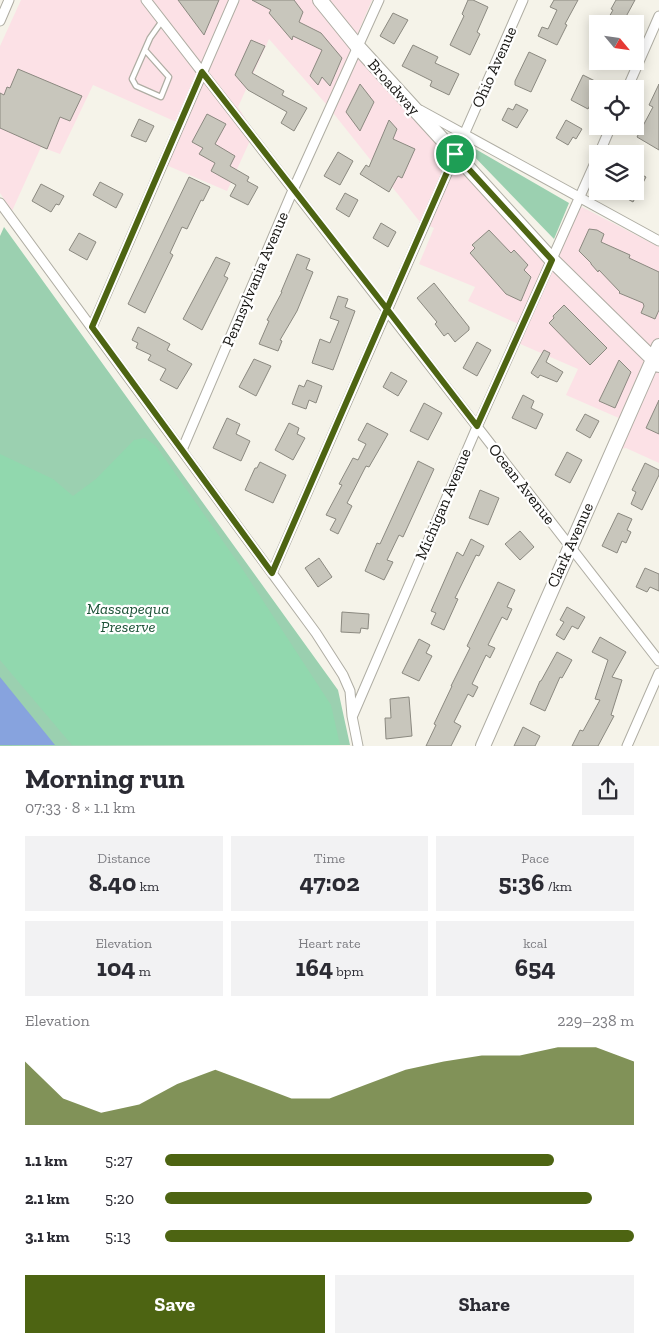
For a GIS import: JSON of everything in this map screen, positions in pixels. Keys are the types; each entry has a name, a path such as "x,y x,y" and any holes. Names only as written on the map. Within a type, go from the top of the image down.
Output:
{"main road":[{"name":"Broadway","path":"320,0 358,47 552,260 656,362"},
{"name":"Clark Avenue","path":"483,746 570,546 656,362 659,346"}],"street":[{"path":"0,21 9,0"},
{"name":"Ocean Avenue","path":"146,0 659,661"},
{"path":"92,327 234,0"},
{"name":"Pennsylvania Avenue","path":"182,450 294,190 379,0"},
{"name":"Ohio Avenue","path":"272,573 523,0"},
{"path":"631,80 659,16"},
{"path":"409,103 659,241"},
{"name":"Michigan Avenue","path":"352,716 477,426 589,175"},
{"path":"0,203 316,633 343,675 350,691 352,716 358,746"},
{"path":"627,746 659,673"}],"lane":[{"path":"145,50 170,77 161,97 136,86 132,79 150,38 162,21"}],"shaded area":[{"path":"21,0 372,0 351,49 551,270 580,206 659,247 659,463 626,448 617,449 628,422 566,395 578,369 518,343 525,327 468,301 475,287 419,264 434,228 420,222 326,104 269,39 238,107 254,132 227,191 166,165 183,125 93,85 60,154 41,147 12,211 0,193 0,46"}],"green space":[{"path":"472,147 569,203 554,239 467,149"},
{"name":"Massapequa Preserve","path":"4,227 338,690 350,745 0,746 0,236"},
{"name":"Massapequa Preserve","path":"145,438 156,446 241,567 331,705 340,745 72,745 0,660 0,454 53,479 73,496 96,479 134,440"}],"water":[{"path":"0,677 55,745 0,745"}],"building":[{"path":"178,0 219,0 204,35"},
{"path":"252,0 294,0 303,12 299,22 321,33 342,58 330,86 322,77 318,85 310,76 322,50 293,36 292,40 269,13 271,10"},
{"path":"468,0 473,0 488,7 477,32 480,34 470,55 450,45 464,16 462,14"},
{"path":"554,0 578,0 565,24 567,25 557,45 538,36 542,27 548,29 557,10 550,7"},
{"path":"616,0 635,0 627,15 610,15 613,10 611,9"},
{"path":"393,13 408,20 394,44 380,36"},
{"path":"251,40 265,46 252,73 284,91 282,95 307,108 294,131 281,123 287,112 248,90 235,75"},
{"path":"413,45 438,57 435,63 459,74 449,95 430,86 432,81 402,66"},
{"path":"529,52 546,60 531,92 515,85 515,81"},
{"path":"18,69 82,96 70,121 60,117 47,149 0,128 0,93 4,95 7,87 10,88"},
{"path":"583,75 593,80 589,80 588,109 571,100"},
{"path":"360,84 374,102 360,131 346,112"},
{"path":"659,84 659,150 637,137 638,135 644,135 644,124 653,107 649,105"},
{"path":"516,104 528,110 517,128 502,120 508,108 513,110"},
{"path":"207,114 226,124 215,144 235,156 230,166 249,177 247,181 258,187 248,205 230,196 236,185 211,171 215,163 199,154 203,148 192,142"},
{"path":"139,119 154,126 146,142 131,136"},
{"path":"389,120 397,129 393,139 415,149 402,178 398,176 389,192 360,174 366,165 369,167"},
{"path":"566,120 582,129 576,139 573,137 568,145 556,138"},
{"path":"338,152 353,161 340,185 324,176"},
{"path":"189,177 210,187 203,201 201,200 187,229 182,227 170,253 173,255 145,313 128,304"},
{"path":"100,182 123,194 116,208 93,195"},
{"path":"41,184 64,196 59,205 56,204 51,212 32,201"},
{"path":"345,193 358,200 349,217 336,209"},
{"path":"381,223 396,232 388,247 373,238"},
{"path":"589,229 597,230 604,234 601,242 630,255 629,258 659,272 659,310 655,319 641,313 644,306 643,303 619,293 579,251"},
{"path":"489,230 511,253 514,250 528,265 524,270 531,277 521,301 506,294 470,253 475,248 472,245"},
{"path":"79,233 96,242 87,260 69,250"},
{"path":"297,254 310,259 306,269 313,272 297,311 280,340 282,341 278,351 259,344 269,321 267,320 282,292"},
{"path":"216,257 230,263 224,276 228,278 202,330 183,319"},
{"path":"434,283 469,327 469,330 455,342 448,333 444,336 435,324 437,322 417,298"},
{"path":"338,296 348,299 345,307 355,311 333,370 312,363 320,339 330,343 339,321 330,318"},
{"path":"564,305 607,348 590,365 549,323"},
{"path":"138,327 170,344 167,350 192,364 177,389 160,380 166,369 148,360 151,355 136,348 138,343 132,340"},
{"path":"477,342 491,350 477,376 463,368"},
{"path":"544,350 550,353 546,362 563,372 557,382 540,375 538,378 531,373"},
{"path":"254,359 271,366 256,396 239,387"},
{"path":"619,360 631,372 615,408 599,401"},
{"path":"391,372 407,381 398,396 383,387"},
{"path":"307,380 322,386 316,403 309,400 306,409 292,404 299,385 304,387"},
{"path":"523,395 534,401 531,408 543,414 536,429 512,418"},
{"path":"659,400 659,434 646,428"},
{"path":"424,403 442,413 428,440 410,431"},
{"path":"585,414 599,421 590,438 576,430"},
{"path":"227,418 240,424 236,434 250,441 241,461 213,448"},
{"path":"289,423 299,428 297,434 305,438 293,460 275,450"},
{"path":"367,423 388,434 369,467 366,466 347,503 352,506 338,534 330,530 336,519 326,515 342,485 339,484 353,458 358,460 366,444 358,440"},
{"path":"567,452 582,460 570,483 555,475"},
{"path":"418,461 434,469 403,537 399,535 387,560 393,562 384,580 365,571 377,543 380,544"},
{"path":"260,462 286,475 273,503 245,490 255,468 257,468"},
{"path":"645,463 659,470 659,475 642,510 631,504 636,492 632,490"},
{"path":"480,490 499,498 488,525 469,518"},
{"path":"618,513 632,519 627,530 631,532 626,543 622,541 617,553 602,546"},
{"path":"520,531 534,547 520,560 505,544"},
{"path":"471,539 484,546 479,556 476,555 455,598 458,599 444,630 431,624 436,613 431,611 457,552 463,556"},
{"path":"319,558 332,577 318,587 305,568"},
{"path":"645,568 659,574 659,591 650,587 647,592 636,587"},
{"path":"498,582 515,590 507,607 512,609 507,620 502,617 488,645 495,648 490,658 486,655 472,684 478,687 473,697 468,694 454,722 461,726 451,746 426,746 451,686 470,648 467,646"},
{"path":"567,607 585,617 578,629 572,626 564,640 556,635 564,622 560,620"},
{"path":"342,612 369,614 368,629 361,628 360,633 341,632"},
{"path":"600,637 626,652 612,677 622,680 611,715 614,716 598,746 572,746 580,730 583,731 600,700 595,699 608,660 592,652"},
{"path":"419,639 430,645 426,653 432,656 419,681 402,673"},
{"path":"557,652 572,660 562,678 560,677 545,711 530,704 540,681"},
{"path":"409,697 412,736 386,739 385,718 391,718 390,699"},
{"path":"523,727 540,736 535,746 514,746"}],"route":[{"path":"455,154 387,309 202,72 92,327 272,573 387,309 477,426 552,260 455,154"}]}
